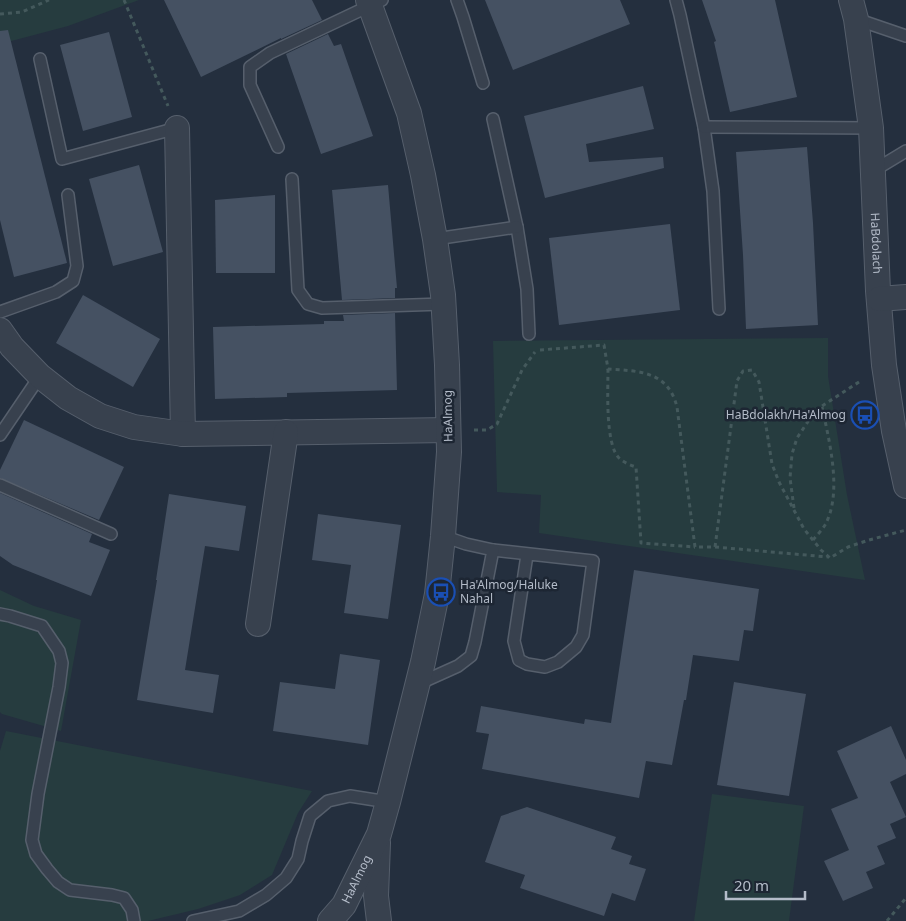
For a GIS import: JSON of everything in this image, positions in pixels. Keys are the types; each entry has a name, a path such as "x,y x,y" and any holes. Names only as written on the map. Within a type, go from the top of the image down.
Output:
{"street":[{"name":"HaAlmog","path":"330,921 344,905 379,834 388,802 423,662 437,594 449,452 447,365 443,304 435,239 409,113 385,43 374,2"},
{"name":"HaBdolach","path":"854,9 871,128 884,365 894,431 906,486"},
{"path":"176,128 183,434"},
{"path":"879,299 906,297"},
{"path":"0,330 12,347 40,376 68,398 100,416 134,427 183,434 448,430"},
{"path":"258,624 286,432"},
{"name":"HaAlmog","path":"379,834 376,896 380,921"}],"lane":[{"path":"457,0 483,83"},
{"path":"676,0 704,127 713,191 719,309"},
{"path":"278,147 250,85 250,67 270,53 374,2"},
{"path":"854,9 906,36"},
{"path":"40,59 62,159 176,128"},
{"path":"493,119 518,227 527,289 529,334"},
{"path":"704,127 871,128"},
{"path":"873,171 906,151"},
{"path":"292,180 298,290 308,304 322,308 443,304"},
{"path":"0,312 56,292 72,282 77,266 68,195"},
{"path":"435,239 518,227"},
{"path":"0,435 40,376"},
{"path":"0,485 111,534"},
{"path":"443,536 466,544 493,550 593,562 583,635 576,647 558,662 544,666 527,664 519,660 514,642 527,555"},
{"path":"417,685 458,666 471,656 493,550"},
{"path":"0,614 42,626 59,651 62,663 38,794 32,840 36,854 58,882 70,890 124,898 132,910 134,921"},
{"path":"193,921 239,910 266,895 286,878 298,859 310,816 328,801 350,796 388,802"}],"path":[{"path":"0,14 22,12 49,0"},
{"path":"124,0 176,128"},
{"path":"448,430 487,430 497,424 522,370 536,350 604,345 608,369 611,442 618,457 627,464 636,467 641,543 695,547 715,546 830,558 848,547 906,530"},
{"path":"795,511 790,478 792,454 797,438 809,420 822,406 884,365"},
{"path":"608,369 638,371 653,376 663,383 674,396 678,407 695,547"},
{"path":"715,546 737,381 743,371 752,370 759,382 772,464 779,482 804,529 820,550 830,558"},
{"path":"813,540 825,526 831,512 834,490 830,442 822,406"},
{"path":"887,921 906,898"}],"green space":[{"path":"0,0 139,0 68,26 0,44"},
{"path":"828,338 828,376 847,495 865,580 539,533 541,495 497,492 493,341"},
{"path":"0,590 34,606 81,620 61,731 0,712"},
{"path":"6,731 312,791 298,813 272,875 240,895 198,909 148,921 0,921 0,751"},
{"path":"712,794 804,806 789,921 694,921"}],"building":[{"path":"164,0 312,0 322,20 201,77"},
{"path":"485,0 620,0 630,24 513,70"},
{"path":"702,0 775,0 797,97 730,112 714,42 716,41"},
{"path":"8,30 67,263 14,277 0,220 0,31"},
{"path":"109,32 132,117 83,131 60,45"},
{"path":"328,34 334,46 341,44 373,136 321,154 286,54"},
{"path":"643,86 654,129 586,144 589,162 663,157 664,168 545,198 524,116"},
{"path":"807,147 818,325 746,329 736,152"},
{"path":"139,165 163,252 113,266 89,179"},
{"path":"388,185 397,288 395,288 395,298 342,300 332,190"},
{"path":"275,195 275,273 216,273 215,200"},
{"path":"670,224 680,310 559,325 549,238"},
{"path":"83,295 160,339 133,387 56,343"},
{"path":"395,313 397,390 287,393 287,397 215,399 213,327 324,324 324,321 344,321 343,315"},
{"path":"24,420 124,467 99,520 0,478 0,470"},
{"path":"0,493 92,534 89,542 110,550 91,596 13,565 0,556"},
{"path":"169,494 246,506 239,551 205,546 185,670 219,675 213,713 137,700"},
{"path":"318,514 401,525 388,619 344,613 351,565 312,560"},
{"path":"634,570 759,589 753,631 744,630 739,661 693,655 686,700 684,700 672,765 646,761 639,798 482,769 489,734 476,732 481,706 584,724 585,719 611,723"},
{"path":"340,654 380,660 368,745 273,731 280,682 335,689"},
{"path":"734,682 806,694 789,796 717,785"},
{"path":"891,726 906,760 906,774 890,782 906,817 890,824 896,838 877,846 885,864 866,872 873,888 843,901 824,861 849,850 831,809 858,798 837,751"},
{"path":"527,807 616,837 611,849 632,856 629,864 646,869 635,901 612,893 604,916 520,888 525,875 485,862 501,816"}],"place":[{"name":"HaBdolakh/Ha'Almog","path":"865,415"},
{"name":"Ha'Almog/Haluke Nahal","path":"441,592"}]}
